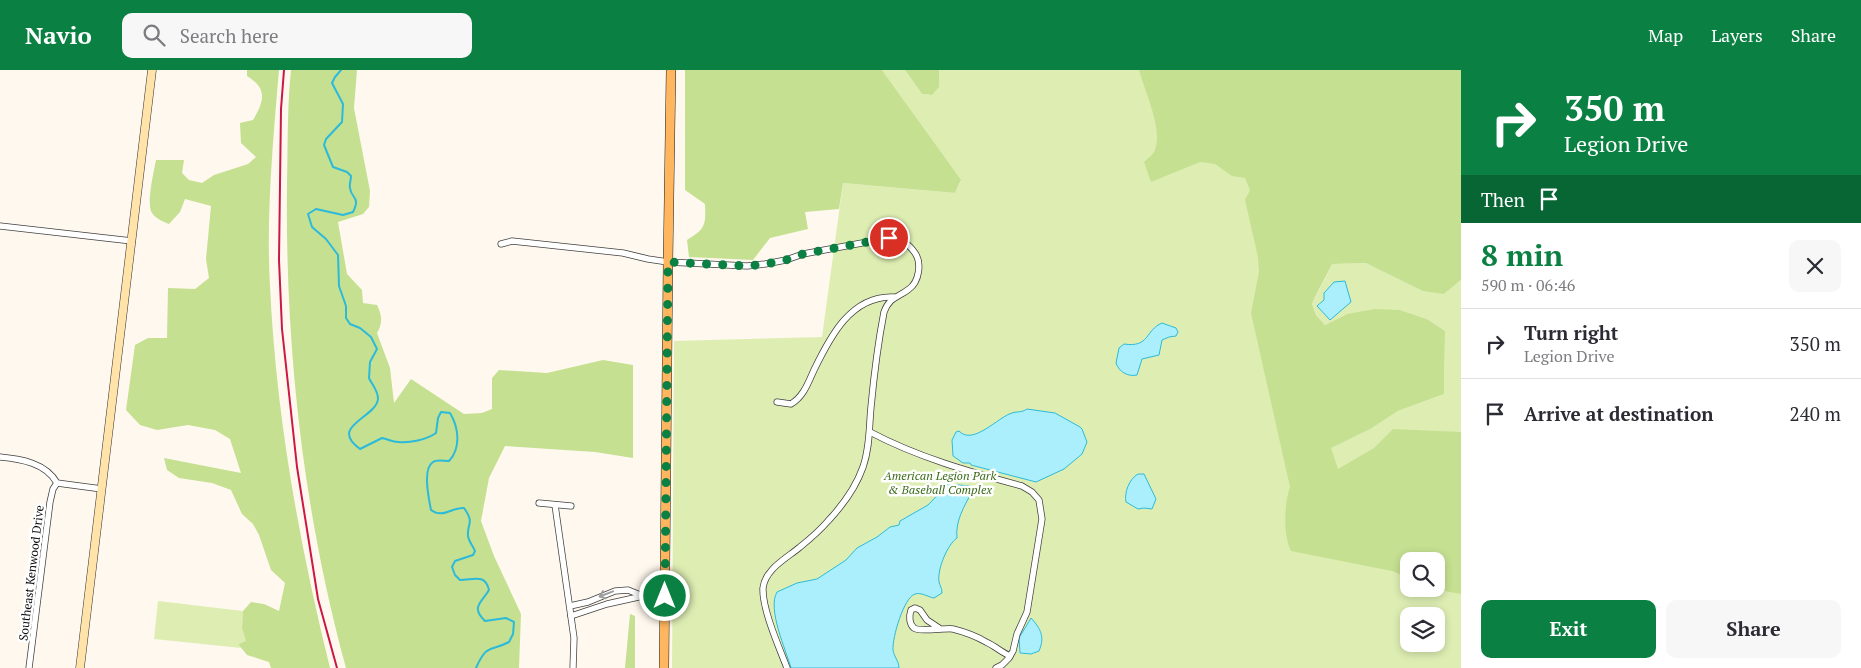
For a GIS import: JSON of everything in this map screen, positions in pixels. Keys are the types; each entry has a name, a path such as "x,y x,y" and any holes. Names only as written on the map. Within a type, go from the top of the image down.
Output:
{"main road":[{"path":"80,668 152,70"},
{"path":"664,668 671,70"}],"street":[{"path":"0,226 132,242"},
{"path":"501,244 512,241 623,253 668,262 747,266 761,265 803,254 889,238 899,239 909,244 917,256 919,266 917,279 911,288 894,297 886,305 881,326 870,432 864,466 844,503 821,527 773,568 766,577 763,586 764,600 787,668"},
{"path":"777,402 791,404 804,394 833,333 852,311 875,299 894,297"},
{"path":"870,432 895,446 1022,486 1032,492 1038,500 1042,519 1033,569 1030,600 1010,656 1002,665 996,668"},
{"path":"0,456 27,461 53,476 57,482 102,489"},
{"name":"Southeast Kenwood Drive","path":"29,668 50,502 53,488 57,482"},
{"path":"539,502 571,506"},
{"path":"555,505 574,638 574,668"},
{"path":"570,606 588,602 615,591 628,590 643,596"},
{"path":"571,616 607,604 643,596 665,596"},
{"path":"939,628 927,620 920,610 915,608 911,610 909,615 912,627 917,630 952,629 976,636 1010,656"}],"green space":[{"path":"247,70 279,70 274,123 269,233 273,334 283,431 299,526 330,668 271,668 269,662 247,655 238,644 246,641 242,628 243,611 251,602 264,604 279,611 285,583 271,570 259,535 253,524 242,514 231,490 212,483 179,478 167,470 164,458 241,473 230,439 215,430 188,425 157,430 140,425 126,410 135,345 148,338 167,338 168,288 195,289 209,278 206,259 211,206 185,199 180,212 169,224 156,217 150,209 150,203 156,160 184,160 182,173 189,180 202,183 214,175 248,164 256,157 241,143 240,123 253,120 260,107 262,96 258,86 247,76"},
{"path":"291,70 357,70 354,108 370,191 369,207 363,214 338,222 347,274 362,290 363,303 377,305 380,312 381,322 377,333 390,368 394,403 411,379 464,414 482,413 492,409 492,378 499,370 547,373 603,360 633,365 633,458 595,452 505,446 489,478 481,521 494,556 521,614 519,668 346,668 318,549 308,489 293,367 287,245 288,127"},
{"path":"685,70 882,70 961,180 955,193 843,183 839,209 805,212 808,229 770,238 753,260 689,257 687,240 698,233 703,226 705,204 685,190"},
{"name":"American Legion Park & Baseball Complex","path":"882,70 905,70 922,94 931,95 939,87 939,70 1158,70 1228,118 1335,426 1372,428 1398,411 1444,394 1445,331 1427,319 1400,310 1347,314 1325,325 1316,315 1312,304 1332,264 1366,263 1444,294 1461,280 1461,668 672,668 674,341 822,337 843,183 955,193 961,181"},
{"path":"905,70 939,70 939,87 932,95 922,94"},
{"path":"1139,70 1461,70 1461,280 1444,294 1423,291 1366,263 1332,264 1312,304 1316,315 1325,325 1347,314 1375,309 1400,310 1427,319 1445,331 1444,394 1398,411 1372,428 1331,448 1338,469 1374,448 1393,429 1461,432 1461,594 1445,591 1445,552 1400,552 1400,574 1392,571 1291,551 1288,544 1285,519 1286,502 1290,487 1251,313 1259,272 1258,257 1245,200 1250,190 1245,178 1232,176 1215,164 1200,162 1151,182 1144,162 1155,150 1157,141 1152,110"},
{"path":"158,601 243,611 242,628 247,641 238,644 241,648 154,639"},
{"path":"630,614 635,616 635,668 625,668"}],"water":[{"path":"1345,281 1351,302 1330,320 1317,306 1324,300 1324,293 1334,282"},
{"path":"1162,323 1176,328 1178,332 1176,336 1162,340 1159,355 1142,359 1137,375 1130,375 1122,371 1116,363 1119,348 1124,344 1132,345 1143,341"},
{"path":"1027,409 1055,413 1080,427 1087,442 1082,454 1064,469 1036,482 971,465 970,463 963,463 953,456 952,440 956,432 959,431 965,435 978,433 1014,412"},
{"path":"1138,474 1144,474 1156,499 1152,509 1138,509 1126,502 1128,486"},
{"path":"948,484 970,486 972,492 959,520 957,538 946,552 941,565 939,582 942,593 934,598 915,594 907,602 903,610 893,644 899,668 791,668 774,609 777,592 797,583 817,579 846,560 857,548 890,527 899,525 900,521 928,505"},
{"path":"1031,618 1041,633 1041,646 1039,651 1031,654 1020,653 1019,638"}],"waterway":[{"path":"341,70 332,83 343,104 342,122 326,139 324,145 333,167 347,172 351,176 350,187 356,203 353,212 343,215 316,209 308,214 312,227 326,239 338,255 339,286 346,306 346,318 350,324 360,328 371,337 377,349 370,362 369,378 376,390 378,399 370,412 351,428 349,434 352,441 360,449 382,438 396,442 418,441 436,433 438,418 441,412 450,413 457,431 457,444 449,461 433,462 428,471 427,484 431,510 444,513 464,508 470,520 469,538 475,551 473,555 455,561 452,567 455,575 460,580 481,579 485,581 489,590 478,608 478,612 485,621 506,618 514,622 513,634 509,642 486,651 476,668"}],"railway":[{"path":"284,70 281,109 279,260 282,329 297,467 318,599 337,668"}],"route":[{"path":"665,596 668,262 747,266 766,264 803,254 889,238"}]}
